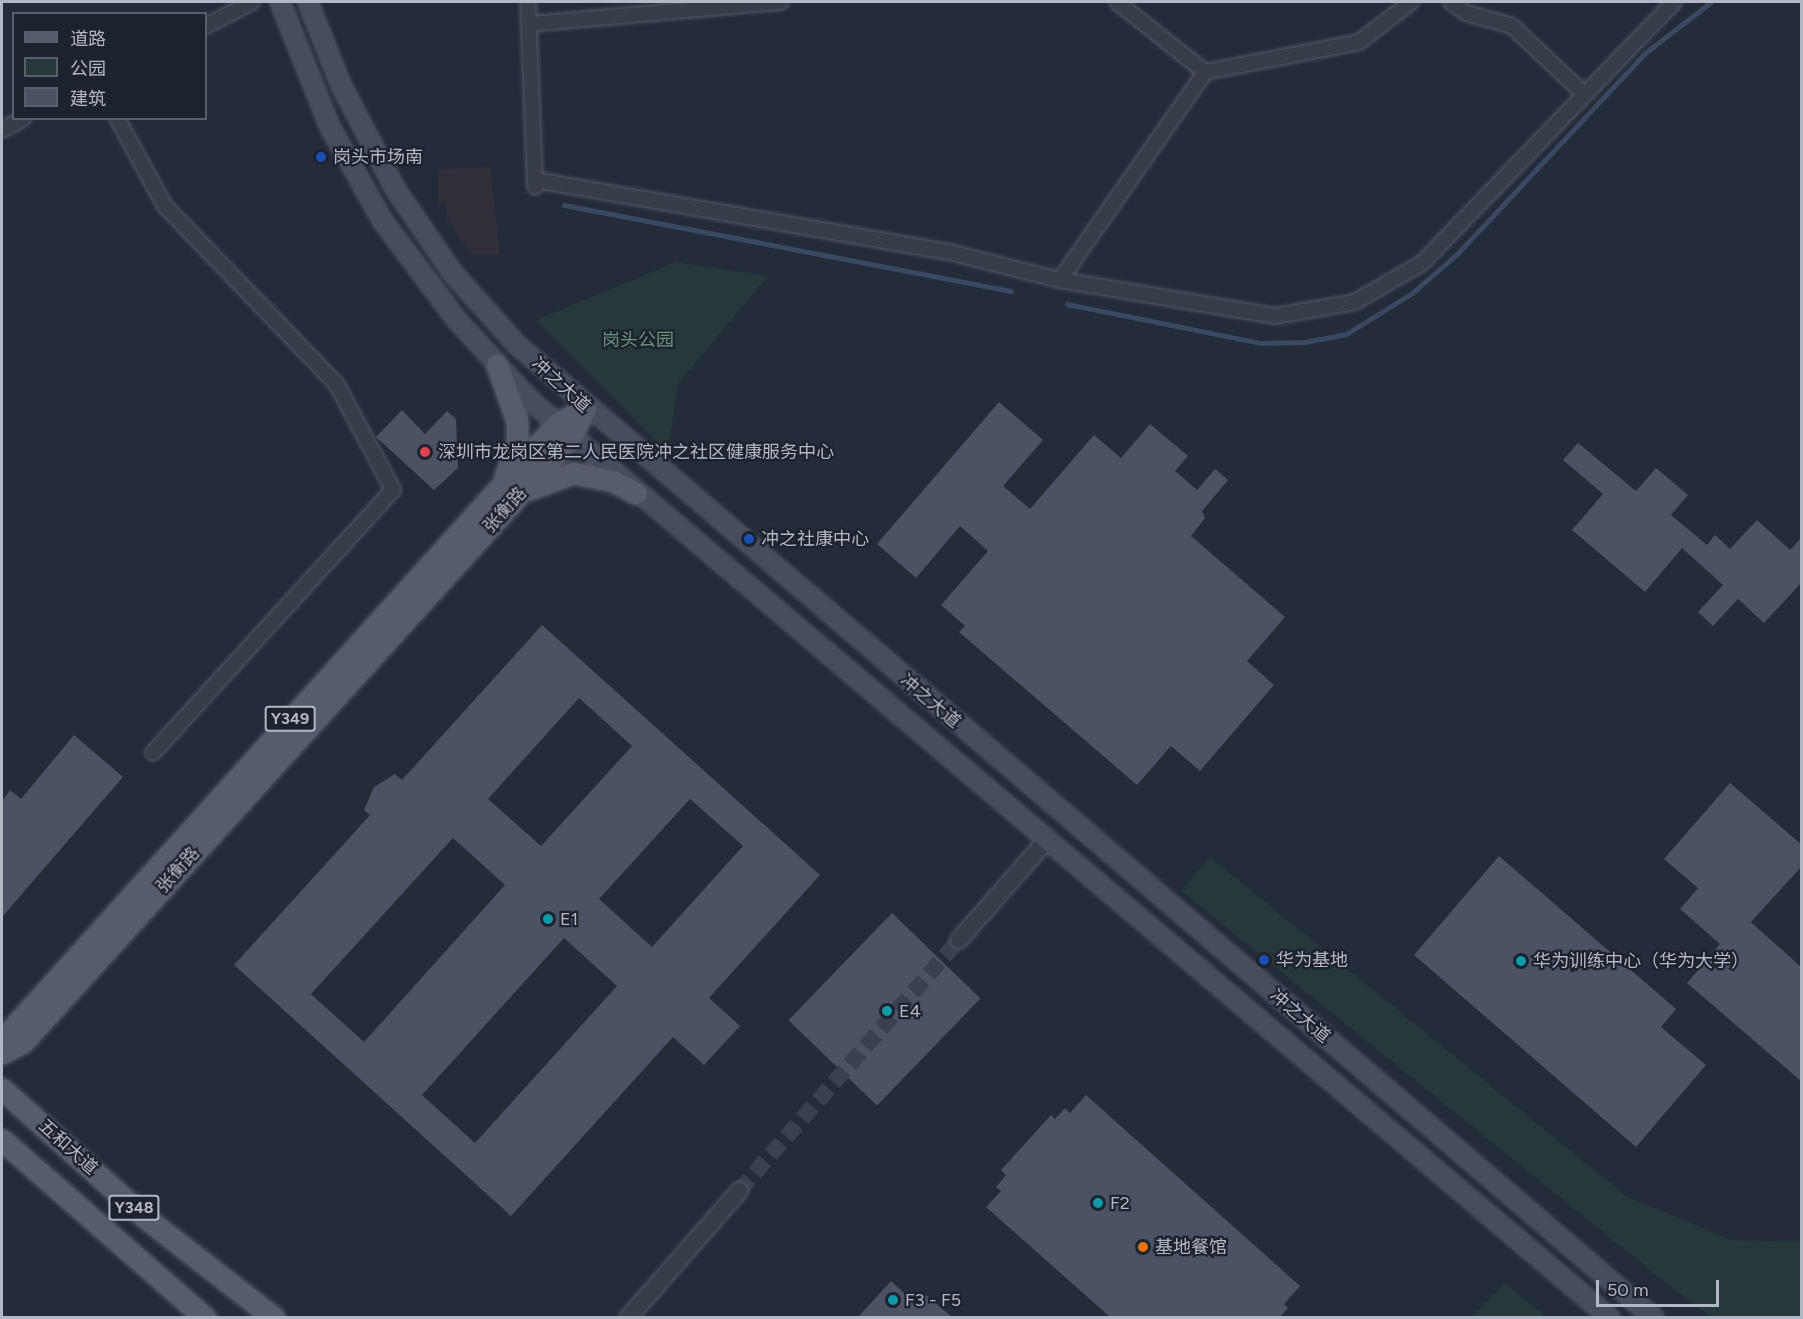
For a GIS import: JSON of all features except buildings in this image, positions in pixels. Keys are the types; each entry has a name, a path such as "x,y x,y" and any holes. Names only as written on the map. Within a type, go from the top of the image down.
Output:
{"main road":[{"name":"冲之大道","path":"280,2 309,80 356,177 417,270 497,365 564,431 636,493 1610,1317"},
{"name":"冲之大道","path":"308,2 369,142 425,234 484,309 585,408 1654,1317"},
{"path":"497,365 517,421 511,465 503,498"},
{"name":"张衡路","path":"2,1040 585,408"},
{"path":"503,498 550,478 573,473 613,481 636,493"},
{"name":"张衡路","path":"2,1053 23,1042 503,498"},
{"name":"五和大道","path":"2,1089 147,1219 274,1317"},
{"name":"Y348","path":"2,1140 205,1317"}],"street":[{"path":"207,25 252,2"},
{"path":"528,2 535,184 949,252 1060,280 1275,316 1355,302 1422,263 1674,2"},
{"path":"529,24 781,2"},
{"path":"1117,2 1205,72"},
{"path":"1060,280 1205,72 1359,42 1411,2"},
{"path":"1451,2 1466,13 1512,26 1584,94"},
{"path":"2,130 20,120"},
{"path":"118,120 165,206 337,385 393,490 153,753"},
{"path":"959,940 1047,840"},
{"path":"628,1317 739,1191"}],"shaded area":[{"path":"490,167 500,255 472,255 446,217 447,204 438,203 438,169"}],"green space":[{"name":"岗头公园","path":"676,262 768,276 678,384 668,453 536,320"},
{"path":"1210,857 1626,1196 1731,1240 1801,1242 1801,1317 1711,1317 1676,1291 1181,891"},
{"path":"1505,1283 1546,1317 1472,1317"}],"waterway":[{"path":"1067,304 1261,343 1305,342 1346,334 1412,293 1457,254 1645,53 1711,2"},
{"path":"564,205 1011,291"}],"tunnel":[{"path":"739,1191 959,940"}],"place":[{"name":"岗头市场南","path":"321,157"},
{"name":"深圳市龙岗区第二人民医院冲之社区健康服务中心","path":"425,452"},
{"name":"冲之社康中心","path":"749,539"},
{"name":"E1","path":"548,919"},
{"name":"华为基地","path":"1264,960"},
{"name":"华为训练中心（华为大学）","path":"1521,961"},
{"name":"E4","path":"887,1011"},
{"name":"F2","path":"1098,1203"},
{"name":"基地餐馆","path":"1143,1247"},
{"name":"F3 - F5","path":"893,1300"}]}
